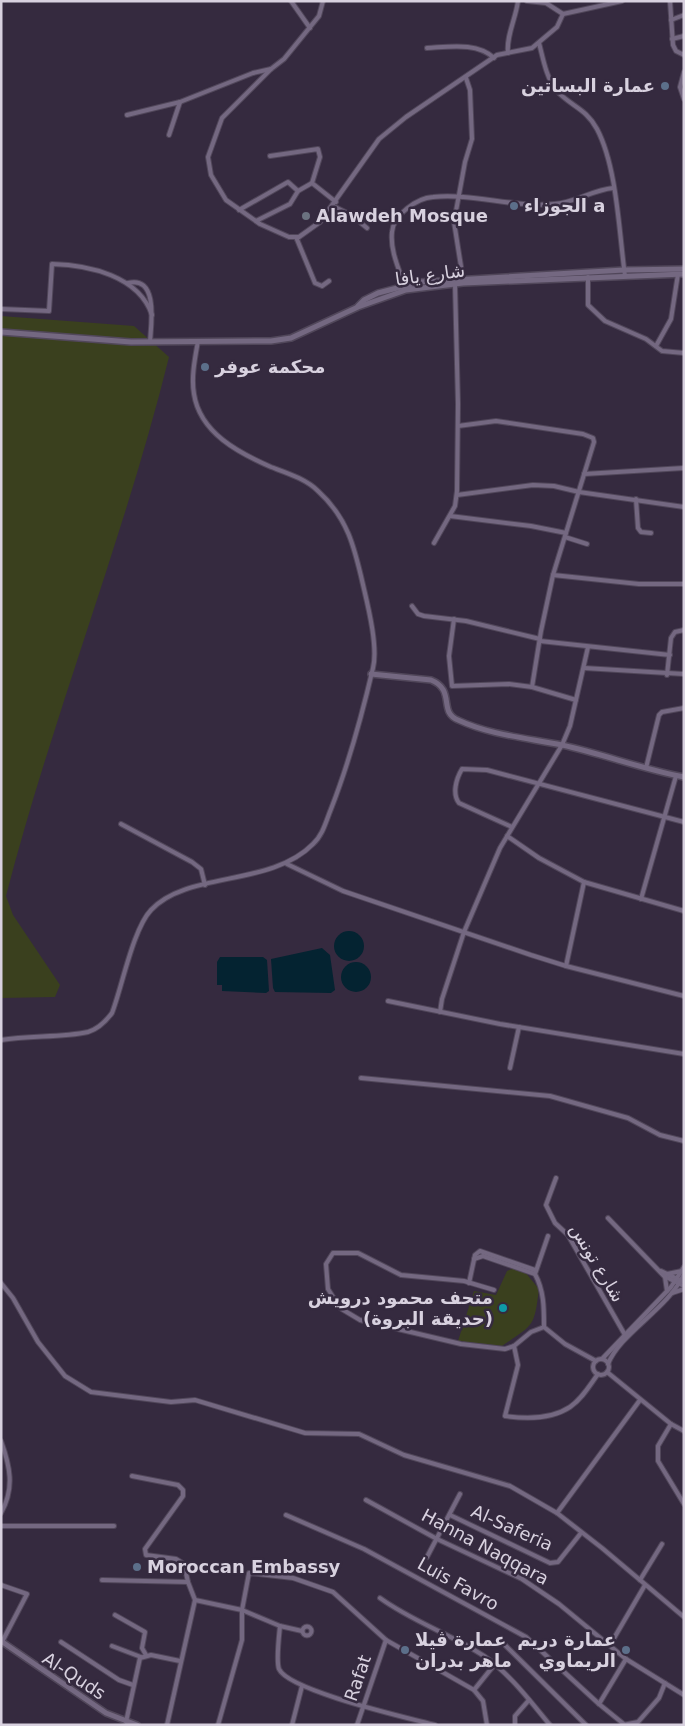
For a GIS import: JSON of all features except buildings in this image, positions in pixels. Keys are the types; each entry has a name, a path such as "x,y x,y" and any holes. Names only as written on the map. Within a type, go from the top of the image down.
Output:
{"street":[{"path":"291,1 310,28"},
{"path":"323,1 319,16 284,59 271,69 222,118 208,157 211,176 226,200 256,221 290,237 304,234 320,222 335,204 379,139 434,96 466,78 494,58 532,48 557,27 563,14"},
{"path":"508,53 507,45 516,18 518,1"},
{"path":"529,1 546,3 563,14 622,1"},
{"path":"670,1 672,39 676,51 684,55"},
{"path":"671,20 684,15"},
{"path":"672,39 684,36"},
{"path":"539,43 552,84 565,98 585,111 598,131 611,172 625,273"},
{"path":"427,48 468,47 482,50 494,58"},
{"path":"127,116 180,102 253,73 271,69"},
{"path":"684,72 680,86 684,100"},
{"path":"463,279 454,231 465,162 472,139 470,90 466,78"},
{"path":"169,135 180,102"},
{"path":"256,221 290,204 298,191 312,183 320,158 318,149 270,156"},
{"path":"239,210 288,182 298,191"},
{"path":"312,183 335,204 367,228"},
{"path":"613,188 600,189 581,198 555,204 508,204 459,197 431,197 411,205 395,222 392,229 391,242 405,288 463,279 684,269"},
{"path":"296,237 315,283 322,286 329,281"},
{"path":"1,309 49,312 52,264 79,265 128,283 138,283 148,292 151,298 152,315 150,342"},
{"name":"شارع يافا","path":"1,332 150,342 250,342 291,338 405,288 625,273 681,274"},
{"path":"656,346 671,319 681,274"},
{"path":"588,277 588,305 604,320 646,339 671,353 684,353"},
{"path":"128,283 146,300 152,315"},
{"path":"434,543 450,516 457,496 458,426 455,284"},
{"path":"1,1040 25,1036 88,1032 97,1028 112,1013 137,937 152,909 171,896 205,885 287,864 314,843 322,832 347,763 371,674 374,654 369,607 353,539 342,519 318,490 300,479 251,458 224,443 202,417 194,392 198,341"},
{"path":"458,426 496,421 590,436 594,442 553,575 532,687"},
{"path":"584,474 684,468"},
{"path":"457,496 533,486 554,486 579,492 684,507"},
{"path":"636,499 638,528 641,532 651,533"},
{"path":"450,516 531,526 565,535 587,544"},
{"path":"553,575 647,584 684,584"},
{"path":"412,606 418,614 454,619 540,640 670,655"},
{"path":"454,619 449,656 452,686 509,684 532,687 576,700"},
{"path":"667,675 670,638 675,632 684,630"},
{"path":"440,1012 442,999 464,932 507,836 562,745 570,726 588,647"},
{"path":"584,668 667,675 684,674"},
{"path":"371,674 431,680 439,683 446,692 447,712 456,720 487,731 562,745 684,777"},
{"path":"646,768 659,715 662,712 684,708"},
{"path":"512,827 459,804 455,798 455,791 459,774 464,768 487,770 684,822"},
{"path":"641,899 676,776"},
{"path":"120,824 192,862 201,869 205,885"},
{"path":"507,836 539,858 584,882 684,911"},
{"path":"287,864 343,890 566,966 684,996"},
{"path":"566,966 584,882"},
{"path":"388,1001 519,1027 684,1054"},
{"path":"510,1068 519,1027"},
{"path":"361,1078 550,1096 628,1118 660,1134 684,1141"},
{"name":"شارع تونس","path":"556,1178 546,1205 549,1214 568,1235 625,1335"},
{"path":"608,1218 666,1276 679,1282 684,1287 672,1293"},
{"path":"544,1327 544,1298 535,1272 548,1236"},
{"path":"494,1290 469,1283 401,1275 358,1253 333,1253 327,1260 325,1272 331,1296 340,1308 353,1318 461,1344 505,1349 514,1346 531,1332 544,1327"},
{"path":"469,1283 474,1258 483,1256 535,1272"},
{"path":"666,1276 683,1271"},
{"path":"607,1372 608,1364 618,1348 672,1293 683,1271"},
{"path":"666,1276 667,1291"},
{"path":"544,1327 565,1344 596,1361 602,1359 667,1291 679,1282"},
{"path":"1,1283 13,1298 38,1342 65,1376 90,1392 171,1402 195,1400 305,1433 359,1434 404,1455 510,1486 557,1514 684,1617"},
{"path":"514,1346 518,1365 505,1416 536,1418 570,1407 579,1400 598,1374 607,1372"},
{"path":"602,1359 608,1364"},
{"path":"596,1361 594,1368 598,1374"},
{"path":"607,1372 671,1424 684,1431"},
{"path":"557,1514 640,1400"},
{"path":"671,1424 658,1446 658,1461 684,1504"},
{"path":"1,1441 11,1477 11,1489 1,1513"},
{"path":"132,1476 182,1488 183,1496 144,1551 149,1557 181,1562 186,1568 188,1582 195,1600 167,1725"},
{"path":"427,1557 460,1494"},
{"name":"Hanna Naqqara","path":"366,1500 437,1539 522,1579 559,1604 626,1659 684,1695"},
{"name":"Luis Favro","path":"286,1515 364,1548 526,1637 624,1725"},
{"name":"Al-Saferia","path":"450,1515 550,1563 558,1562 581,1533"},
{"path":"1,1526 114,1526"},
{"path":"640,1580 662,1544"},
{"path":"218,1725 241,1645 242,1610 248,1573 293,1578 333,1592 386,1640 474,1690 483,1701 486,1725"},
{"path":"102,1580 188,1582"},
{"path":"1,1585 27,1594 2,1642"},
{"path":"610,1645 645,1585"},
{"path":"380,1598 400,1613 482,1655 495,1664 550,1725"},
{"path":"195,1600 242,1610 280,1626 302,1631"},
{"path":"116,1614 145,1632 142,1648 146,1655"},
{"path":"280,1626 279,1668 285,1675 302,1686 362,1706 435,1725"},
{"name":"Rafat","path":"357,1725 386,1640"},
{"name":"Al-Quds","path":"2,1642 106,1713 137,1725"},
{"path":"61,1642 119,1680 133,1685"},
{"path":"505,1645 586,1725"},
{"path":"112,1646 141,1658"},
{"path":"126,1722 136,1668 141,1658 146,1655 180,1661"},
{"path":"599,1704 626,1659"},
{"path":"474,1690 495,1664"},
{"path":"624,1725 638,1722 658,1698 665,1683"},
{"path":"292,1725 302,1686"},
{"path":"515,1725 515,1716 529,1700"}],"green space":[{"path":"1,316 134,326 169,357 131,492 45,761 6,896 13,915 60,985 55,997 1,998"},
{"name":"متحف محمود درويش (حديقة البروة)","path":"520,1266 539,1289 536,1311 531,1324 502,1346 458,1341 474,1291 496,1295 507,1271"}],"water":[{"path":"349,931 360,935 364,946 360,957 349,961 338,957 334,946 338,935"},
{"path":"322,948 330,955 335,990 331,993 275,992 273,988 271,959"},
{"path":"220,957 263,957 267,960 269,991 266,993 222,991 222,985 217,985 217,962"},
{"path":"356,962 367,966 371,977 367,988 356,992 345,988 341,977 345,966"}],"place":[{"name":"عمارة البساتين","path":"665,86"},
{"name":"الجوزاء a","path":"514,206"},
{"name":"Alawdeh Mosque","path":"306,216"},
{"name":"محكمة عوفر","path":"205,367"},
{"name":"متحف محمود درويش (حديقة البروة)","path":"503,1308"},
{"name":"Moroccan Embassy","path":"137,1567"},
{"name":"عمارة ڤيلا ماهر بدران","path":"405,1650"},
{"name":"عمارة دريم الريماوي","path":"626,1650"}]}
